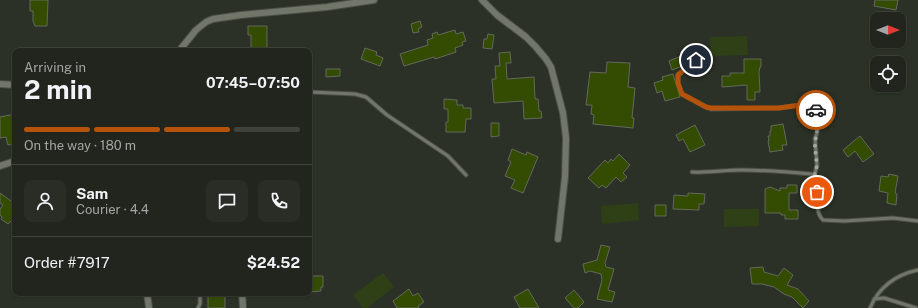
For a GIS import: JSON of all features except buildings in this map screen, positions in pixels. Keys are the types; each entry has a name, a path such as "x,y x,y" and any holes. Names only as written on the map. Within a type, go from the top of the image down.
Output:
{"street":[{"path":"181,48 196,30 206,22 213,19 328,7 374,0"},
{"path":"482,0 496,15 536,46 551,67 563,113 566,138 565,177 558,239"},
{"path":"0,84 12,85"},
{"path":"0,166 12,163"},
{"path":"147,296 149,308"},
{"path":"242,296 243,308"}],"lane":[{"path":"699,58 678,75 678,83 682,94 706,107 724,109 738,107 779,108 808,104 815,106 817,115 817,135 815,138 817,166 814,176"},
{"path":"312,92 355,94 366,96 387,115 448,156 466,175"},
{"path":"692,172 710,173 756,170 811,174 816,178 817,210 819,216 823,220 844,222 893,218 918,221"},
{"path":"870,308 880,290 888,282 918,270"},
{"path":"198,308 200,298"},
{"path":"874,299 892,300 916,308"}],"green space":[{"path":"747,36 748,55 711,56 710,37"},
{"path":"638,203 639,220 602,224 601,206"},
{"path":"724,209 759,209 759,226 724,227"},
{"path":"383,273 394,287 367,308 363,308 353,295"}],"way so far":[{"path":"816,110 817,135 815,138 815,148 817,166 814,176 816,178 817,192"}],"route":[{"path":"696,60 678,75 678,83 682,94 706,107 724,109 738,107 779,108 808,104 815,106 816,110"}]}
